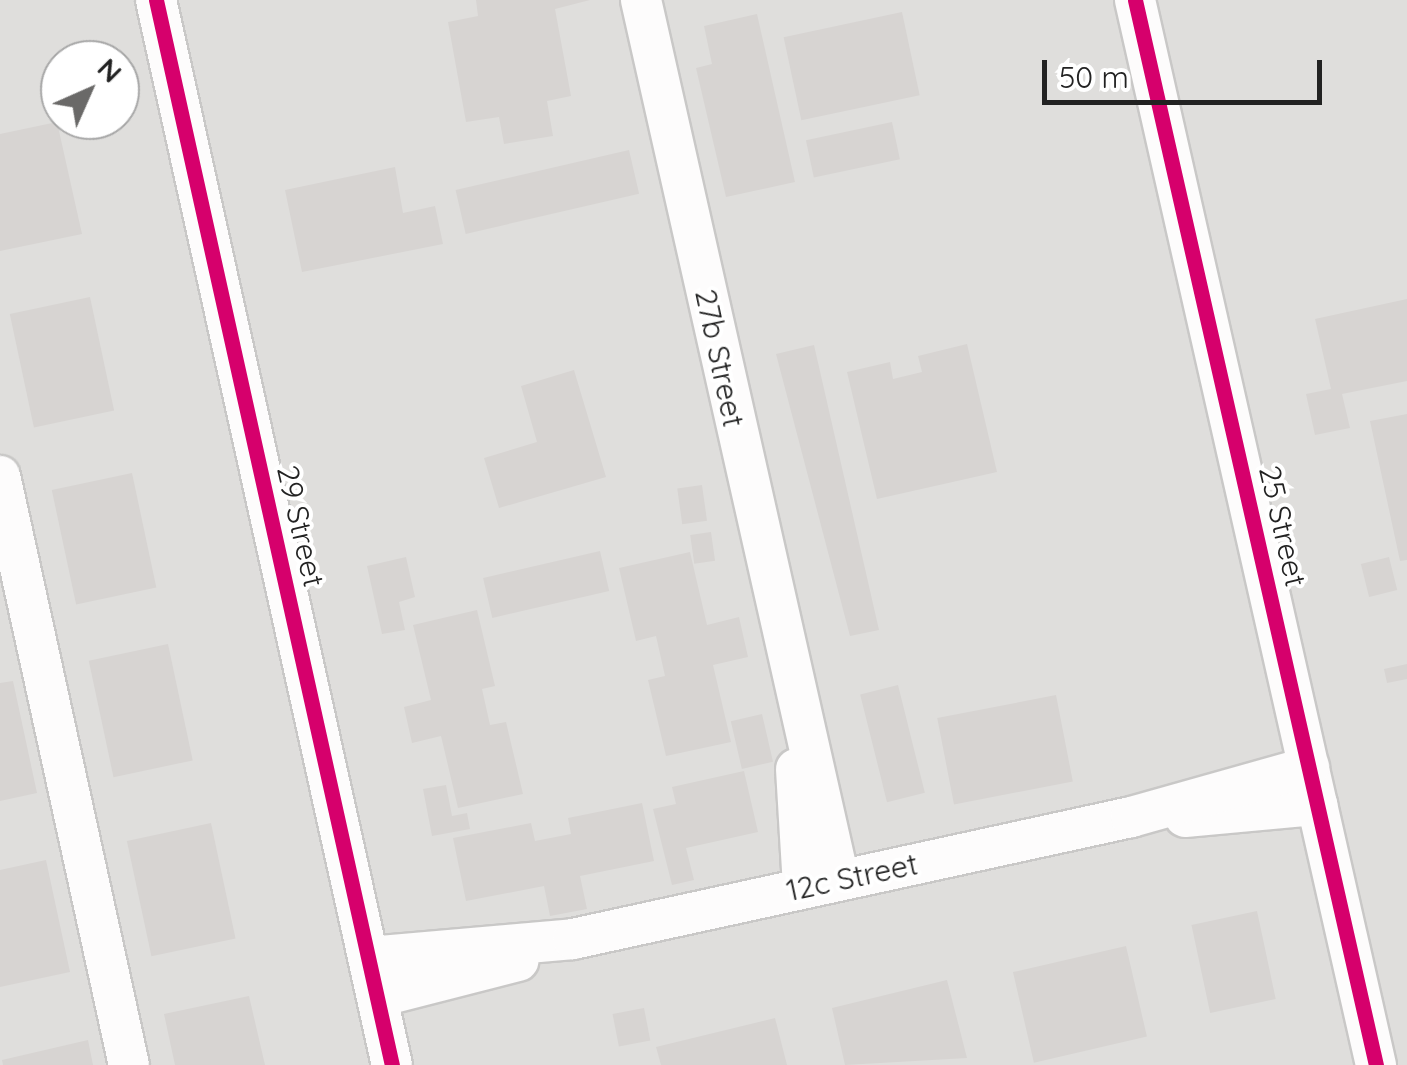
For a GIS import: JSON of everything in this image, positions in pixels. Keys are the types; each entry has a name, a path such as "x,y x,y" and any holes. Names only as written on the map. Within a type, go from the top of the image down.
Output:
{"street":[{"name":"29 Street","path":"156,0 392,1065"},
{"name":"27b Street","path":"642,0 799,715 821,883"},
{"name":"25 Street","path":"1135,0 1376,1065"},
{"path":"0,476 129,1065"},
{"name":"12c Street","path":"378,997 573,939 821,883 1131,817 1313,786"},
{"name":"12c Street","path":"369,957 573,939"}],"shaded area":[{"path":"0,0 1407,0 1407,1065 0,1065"}],"building":[{"path":"476,0 590,0 555,9 571,96 547,101 553,136 504,144 499,117 466,122 448,22 478,16"},
{"path":"902,12 920,95 801,120 784,37"},
{"path":"757,14 795,182 726,197 696,68 712,64 704,26"},
{"path":"892,122 900,159 814,177 806,140"},
{"path":"40,126 40,140 61,140 82,234 0,251 0,134"},
{"path":"629,150 639,194 466,234 456,190"},
{"path":"395,167 403,213 435,206 443,244 302,272 285,190"},
{"path":"90,297 114,410 34,428 10,314"},
{"path":"1407,299 1407,381 1342,394 1350,428 1315,435 1306,394 1331,389 1315,319"},
{"path":"967,344 997,472 877,499 847,372 890,362 893,379 922,372 918,356"},
{"path":"814,345 879,630 850,636 776,354"},
{"path":"574,370 606,477 499,508 484,458 537,442 521,386"},
{"path":"1407,414 1407,560 1400,561 1370,421"},
{"path":"132,473 156,587 76,604 52,490"},
{"path":"702,485 707,521 682,524 677,488"},
{"path":"711,532 715,561 694,564 690,535"},
{"path":"600,551 609,591 492,618 483,578"},
{"path":"690,552 707,625 739,617 748,657 713,665 731,742 666,756 648,680 665,676 656,636 636,641 619,568"},
{"path":"406,557 415,597 399,602 405,630 382,634 367,566"},
{"path":"1389,557 1397,590 1369,597 1361,564"},
{"path":"477,610 495,686 482,689 490,725 506,722 523,794 458,808 441,736 412,743 404,707 431,700 413,625"},
{"path":"168,644 193,760 114,777 89,661"},
{"path":"1407,664 1407,679 1387,683 1384,669"},
{"path":"13,681 37,793 0,801 0,683"},
{"path":"898,685 925,793 887,802 860,694"},
{"path":"1056,695 1073,781 954,804 937,718"},
{"path":"762,714 773,762 742,769 731,721"},
{"path":"744,771 758,832 686,848 694,880 672,885 653,809 676,804 672,787"},
{"path":"446,785 452,816 467,813 470,829 432,836 423,789"},
{"path":"642,803 654,861 580,876 587,909 550,916 544,886 466,901 453,838 531,823 535,841 571,834 568,818"},
{"path":"211,823 236,938 151,956 127,841"},
{"path":"46,860 70,972 0,987 0,870"},
{"path":"1257,911 1276,999 1210,1013 1191,925"},
{"path":"1126,946 1147,1037 1034,1063 1013,972"},
{"path":"947,980 967,1058 845,1065 832,1008"},
{"path":"249,996 265,1065 175,1065 164,1014"},
{"path":"644,1008 650,1040 619,1046 613,1014"},
{"path":"775,1018 787,1065 661,1065 656,1047"},
{"path":"88,1040 93,1065 3,1065 2,1060"}],"cycle path":[{"path":"156,0 392,1065"},
{"path":"1135,0 1376,1065"}]}
